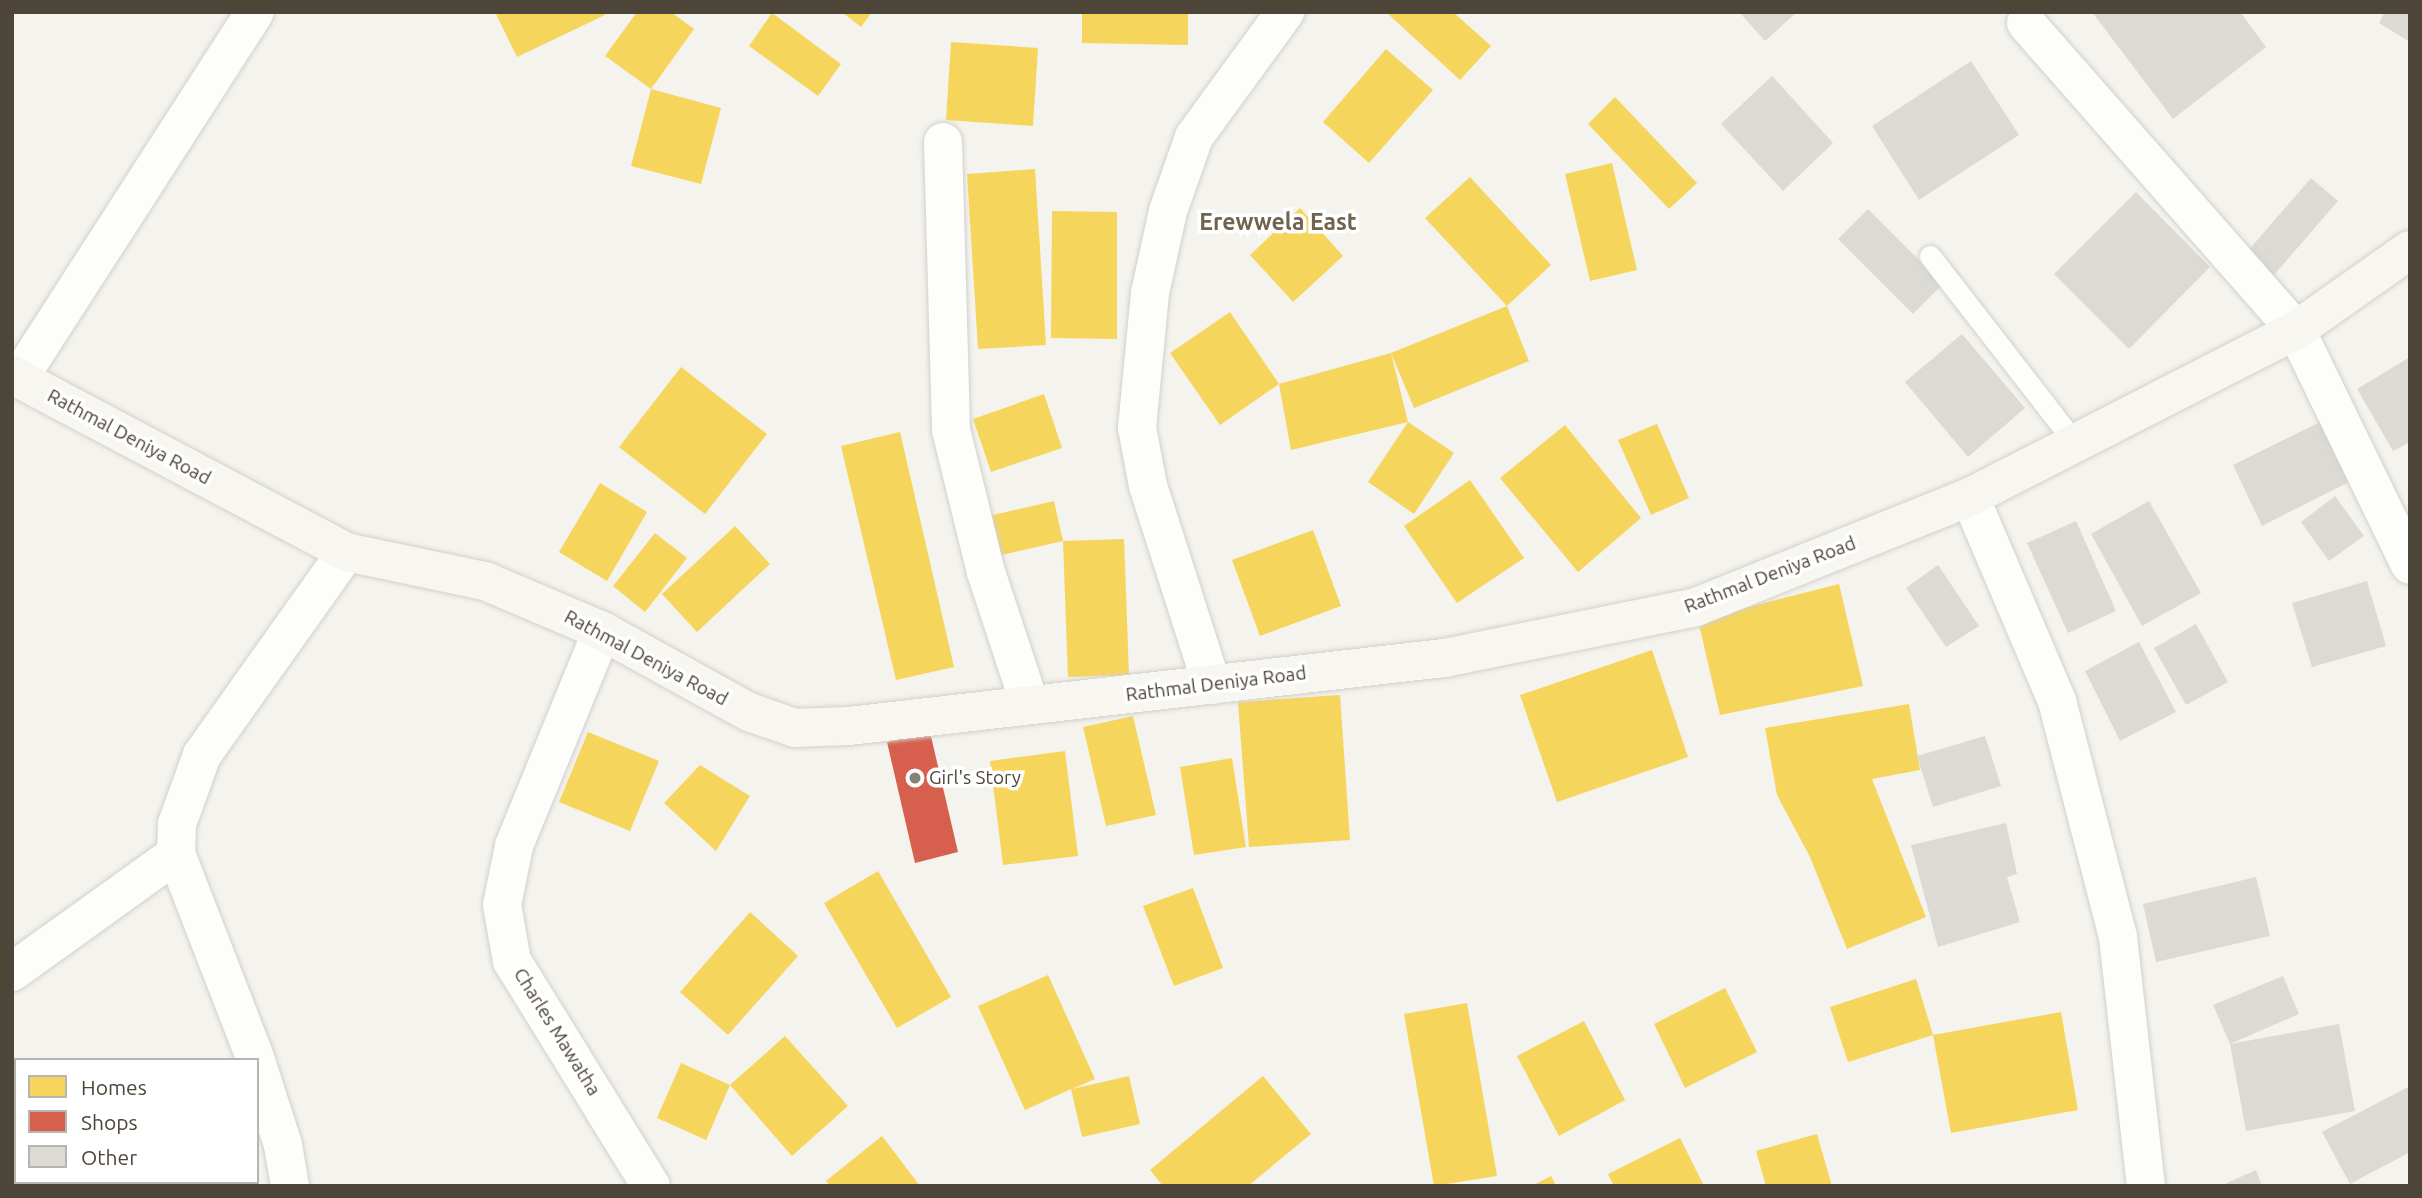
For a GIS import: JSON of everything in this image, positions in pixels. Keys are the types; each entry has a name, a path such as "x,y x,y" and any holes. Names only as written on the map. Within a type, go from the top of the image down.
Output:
{"street":[{"path":"16,380 255,12"},
{"path":"1212,685 1148,486 1137,428 1150,293 1168,211 1194,138 1285,12"},
{"path":"2026,23 2296,330 2410,565"},
{"path":"943,142 951,430 986,572 1030,705"},
{"name":"Rathmal Deniya Road","path":"16,380 346,552 485,581 602,631 749,712 795,728 1030,705 1444,658 1696,607 1970,497 2296,330 2410,250"},
{"path":"1970,497 2057,701 2118,937 2146,1186"},
{"path":"254,1058 176,854 180,811 202,755 238,710 346,552"},
{"name":"Charles Mawatha","path":"602,631 514,846 502,905 512,961 651,1186"},
{"path":"12,972 176,854"},
{"path":"259,1071 283,1145 290,1186"}],"lane":[{"path":"1930,256 2075,443"}],"building: Homes":[{"path":"495,12 603,12 605,15 517,57"},
{"path":"637,12 671,12 694,29 651,89 605,56"},
{"path":"842,12 872,12 861,27"},
{"path":"1082,12 1188,12 1188,45 1082,43"},
{"path":"1386,12 1453,12 1491,46 1460,80"},
{"path":"772,13 841,64 818,96 749,46"},
{"path":"951,42 1038,48 1033,126 946,120"},
{"path":"1386,49 1433,90 1369,163 1323,122"},
{"path":"651,89 721,108 701,184 631,166"},
{"path":"1615,97 1697,183 1669,209 1588,124"},
{"path":"1612,163 1637,270 1590,281 1565,174"},
{"path":"1035,169 1046,345 978,349 967,174"},
{"path":"1470,177 1551,265 1507,306 1425,218"},
{"path":"1300,208 1343,256 1293,302 1250,255"},
{"path":"1052,211 1117,212 1117,339 1051,338"},
{"path":"1507,306 1529,361 1414,408 1391,353"},
{"path":"1230,312 1279,384 1220,425 1170,353"},
{"path":"1391,353 1408,422 1291,450 1279,384"},
{"path":"681,367 767,434 705,514 619,447"},
{"path":"1044,394 1062,448 991,472 973,419"},
{"path":"1408,422 1454,453 1414,514 1368,482"},
{"path":"1657,424 1689,498 1651,515 1618,440"},
{"path":"1565,425 1641,518 1578,572 1500,478"},
{"path":"900,432 954,667 896,680 841,446"},
{"path":"1470,480 1524,558 1457,603 1404,526"},
{"path":"600,483 647,512 607,581 559,552"},
{"path":"1054,501 1063,541 993,557 984,517"},
{"path":"735,526 770,564 697,632 662,594"},
{"path":"1313,530 1341,606 1260,636 1232,560"},
{"path":"655,533 687,558 645,612 613,586"},
{"path":"1124,539 1129,675 1068,677 1063,541"},
{"path":"1839,584 1863,686 1720,715 1698,620"},
{"path":"1652,650 1688,757 1557,802 1520,695"},
{"path":"1340,695 1350,840 1249,847 1238,702"},
{"path":"1909,704 1920,770 1872,779 1926,917 1847,949 1810,857 1777,795 1765,728"},
{"path":"1133,716 1156,815 1106,826 1083,727"},
{"path":"588,732 659,761 630,831 559,802"},
{"path":"1065,751 1078,856 1003,865 990,761"},
{"path":"1232,758 1246,847 1194,855 1180,767"},
{"path":"700,765 750,796 716,851 664,803"},
{"path":"878,871 951,997 897,1028 824,903"},
{"path":"1193,888 1223,968 1174,986 1143,906"},
{"path":"750,912 798,956 728,1035 680,992"},
{"path":"1048,975 1095,1079 1072,1089 1129,1076 1140,1124 1082,1137 1071,1089 1025,1110 978,1006"},
{"path":"1916,979 1933,1035 1848,1062 1830,1007"},
{"path":"1725,988 1757,1052 1685,1088 1654,1024"},
{"path":"1467,1003 1497,1176 1434,1186 1404,1014"},
{"path":"2061,1012 2078,1110 1951,1133 1933,1035"},
{"path":"1584,1021 1625,1100 1559,1136 1517,1056"},
{"path":"785,1036 848,1106 792,1156 730,1085"},
{"path":"681,1063 730,1085 706,1140 657,1118"},
{"path":"1263,1076 1311,1134 1248,1186 1163,1186 1150,1170"},
{"path":"1817,1134 1832,1186 1766,1186 1756,1151"},
{"path":"882,1136 920,1186 830,1186 826,1181"},
{"path":"1680,1138 1704,1186 1614,1186 1608,1174"},
{"path":"1551,1176 1556,1186 1532,1186"}],"building: Shops":[{"path":"930,732 958,852 915,863 887,742"}],"building: Other":[{"path":"1739,12 1797,12 1765,41"},
{"path":"2092,12 2240,12 2266,47 2173,119"},
{"path":"2385,12 2410,12 2410,42 2379,23"},
{"path":"1971,61 2019,135 1919,200 1872,126"},
{"path":"1772,76 1833,143 1783,191 1721,124"},
{"path":"2311,178 2338,201 2274,275 2247,252"},
{"path":"2136,192 2210,267 2129,349 2054,274"},
{"path":"1868,209 1943,284 1913,314 1838,239"},
{"path":"1962,334 2025,408 1968,457 1905,382"},
{"path":"2410,357 2410,442 2393,451 2357,389"},
{"path":"2320,422 2349,482 2262,526 2233,465"},
{"path":"2335,496 2364,536 2329,561 2301,522"},
{"path":"2149,501 2201,593 2142,626 2091,534"},
{"path":"2076,521 2116,611 2068,633 2027,543"},
{"path":"1938,565 1979,626 1946,647 1906,588"},
{"path":"2367,581 2386,646 2312,667 2292,603"},
{"path":"2196,624 2228,682 2186,705 2154,648"},
{"path":"2139,642 2176,712 2120,741 2085,671"},
{"path":"1985,736 2001,786 1933,807 1917,756"},
{"path":"2006,823 2017,874 2007,877 2020,922 1938,947 1911,845"},
{"path":"2256,877 2270,936 2156,962 2143,904"},
{"path":"2283,976 2299,1014 2230,1044 2213,1005"},
{"path":"2339,1024 2355,1111 2246,1131 2230,1044"},
{"path":"2410,1086 2410,1152 2350,1184 2322,1132"},
{"path":"2256,1170 2262,1186 2220,1186"}],"place":[{"name":"Girl's Story","path":"915,778"}],"district":[{"name":"Erewwela East","path":"1278,222"}]}
